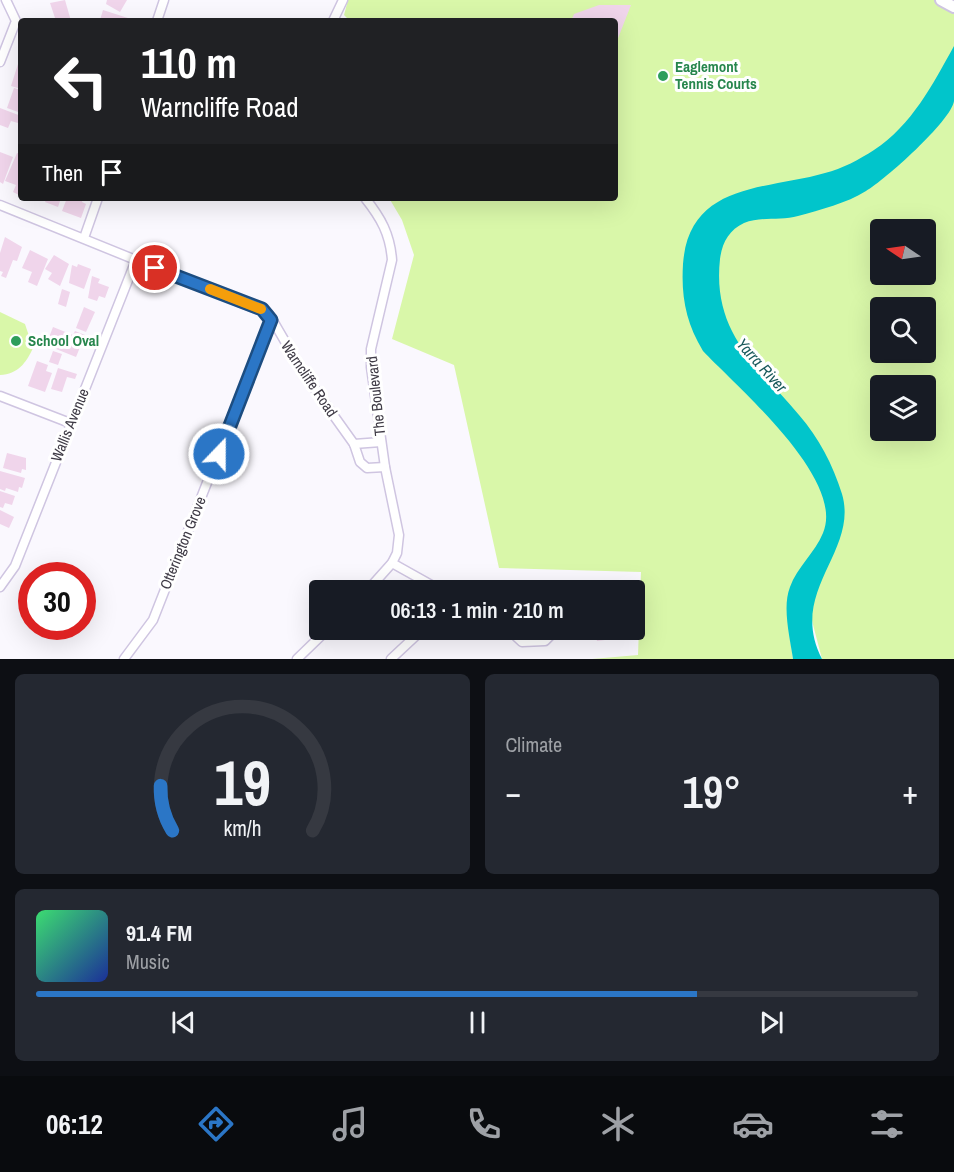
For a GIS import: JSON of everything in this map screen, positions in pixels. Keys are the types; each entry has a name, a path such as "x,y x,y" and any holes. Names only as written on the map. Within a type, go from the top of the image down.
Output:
{"main road":[{"path":"941,0 954,7"}],"street":[{"path":"0,62 16,21 6,0"},
{"path":"158,18 164,0"},
{"path":"335,18 343,0"},
{"path":"84,238 97,201"},
{"name":"The Boulevard","path":"367,201 387,228 391,246 392,260 371,348 381,442 399,535 392,563 377,580"},
{"name":"Warncliffe Road","path":"0,205 136,261 262,309 304,374 354,444 360,462 367,468 385,467"},
{"name":"Wallis Avenue","path":"0,587 15,566 136,261"},
{"name":"Otterington Grove","path":"124,659 153,620 271,320"},
{"path":"0,396 70,423"},
{"path":"354,444 381,442"},
{"path":"392,563 422,580"},
{"path":"297,659 317,640"},
{"path":"392,659 412,640"},
{"path":"520,640 522,642 546,640"}],"green space":[{"path":"348,0 947,0 954,4 954,659 822,659 811,617 813,601 790,638 793,659 592,659 638,655 639,640 645,640 645,580 641,580 641,572 499,568 454,365 392,339 414,255 402,220 391,201 618,201 618,18 347,18 344,15"},
{"name":"School Oval","path":"0,312 25,324 33,348 21,367 0,375"}],"water":[{"path":"954,46 954,101 950,110 930,135 901,163 875,185 842,203 791,217 744,223 730,233 721,253 719,285 723,308 730,328 753,363 813,433 830,462 842,494 845,515 841,535 817,592 813,613 814,635 822,659 793,659 787,623 788,595 793,580 823,533 826,511 819,487 804,461 762,410 703,351 697,341 686,309 683,288 683,264 688,237 700,218 715,204 734,194 831,171 874,150 900,129 920,103"}],"building":[{"path":"65,0 70,18 55,18 50,3"},
{"path":"107,0 127,0 120,12 106,4"},
{"path":"599,5 631,5 618,38 618,18 572,18 574,14"},
{"path":"103,10 128,18 101,18"},
{"path":"18,64 18,88 11,86"},
{"path":"14,88 18,89 18,112 7,108"},
{"path":"0,108 18,115 18,123 11,121 8,128 0,125"},
{"path":"0,152 13,157 3,184 0,182"},
{"path":"18,153 18,194 13,192 16,185 5,181"},
{"path":"46,201 60,201 58,207"},
{"path":"66,201 82,201 86,204 81,218 62,211"},
{"path":"5,237 22,247 17,261 13,260 6,278 1,276 3,272 0,271 0,253"},
{"path":"30,250 48,259 37,286 28,282 32,272 22,268"},
{"path":"54,255 69,264 60,286 48,279 52,273 45,269"},
{"path":"78,264 91,269 84,289 69,283 72,265 77,267"},
{"path":"92,276 100,279 98,283 109,287 105,298 99,296 97,301 88,298"},
{"path":"62,289 70,292 66,307 58,304"},
{"path":"84,307 95,312 86,332 76,328"},
{"path":"53,327 73,335 75,331 85,335 76,357 46,345"},
{"path":"53,351 62,354 58,365 49,362"},
{"path":"37,361 48,365 46,371 52,373 45,392 28,386"},
{"path":"58,368 77,374 75,379 67,377 62,392 51,389"},
{"path":"7,453 26,458 26,470 22,469 21,473 3,468"},
{"path":"0,471 25,478 22,488 19,487 18,492 6,488 5,491 0,489"},
{"path":"0,491 15,496 12,505 5,503 3,508 0,507"},
{"path":"0,510 14,517 9,528 0,524"}],"slow traffic":[{"path":"210,289 261,309"}],"place":[{"name":"Eaglemont Tennis Courts","path":"663,76"},
{"name":"School Oval","path":"16,341"}],"route":[{"path":"155,268 262,309 271,320 219,454"}],"water label":[{"name":"Yarra River","path":"762,365"}]}
